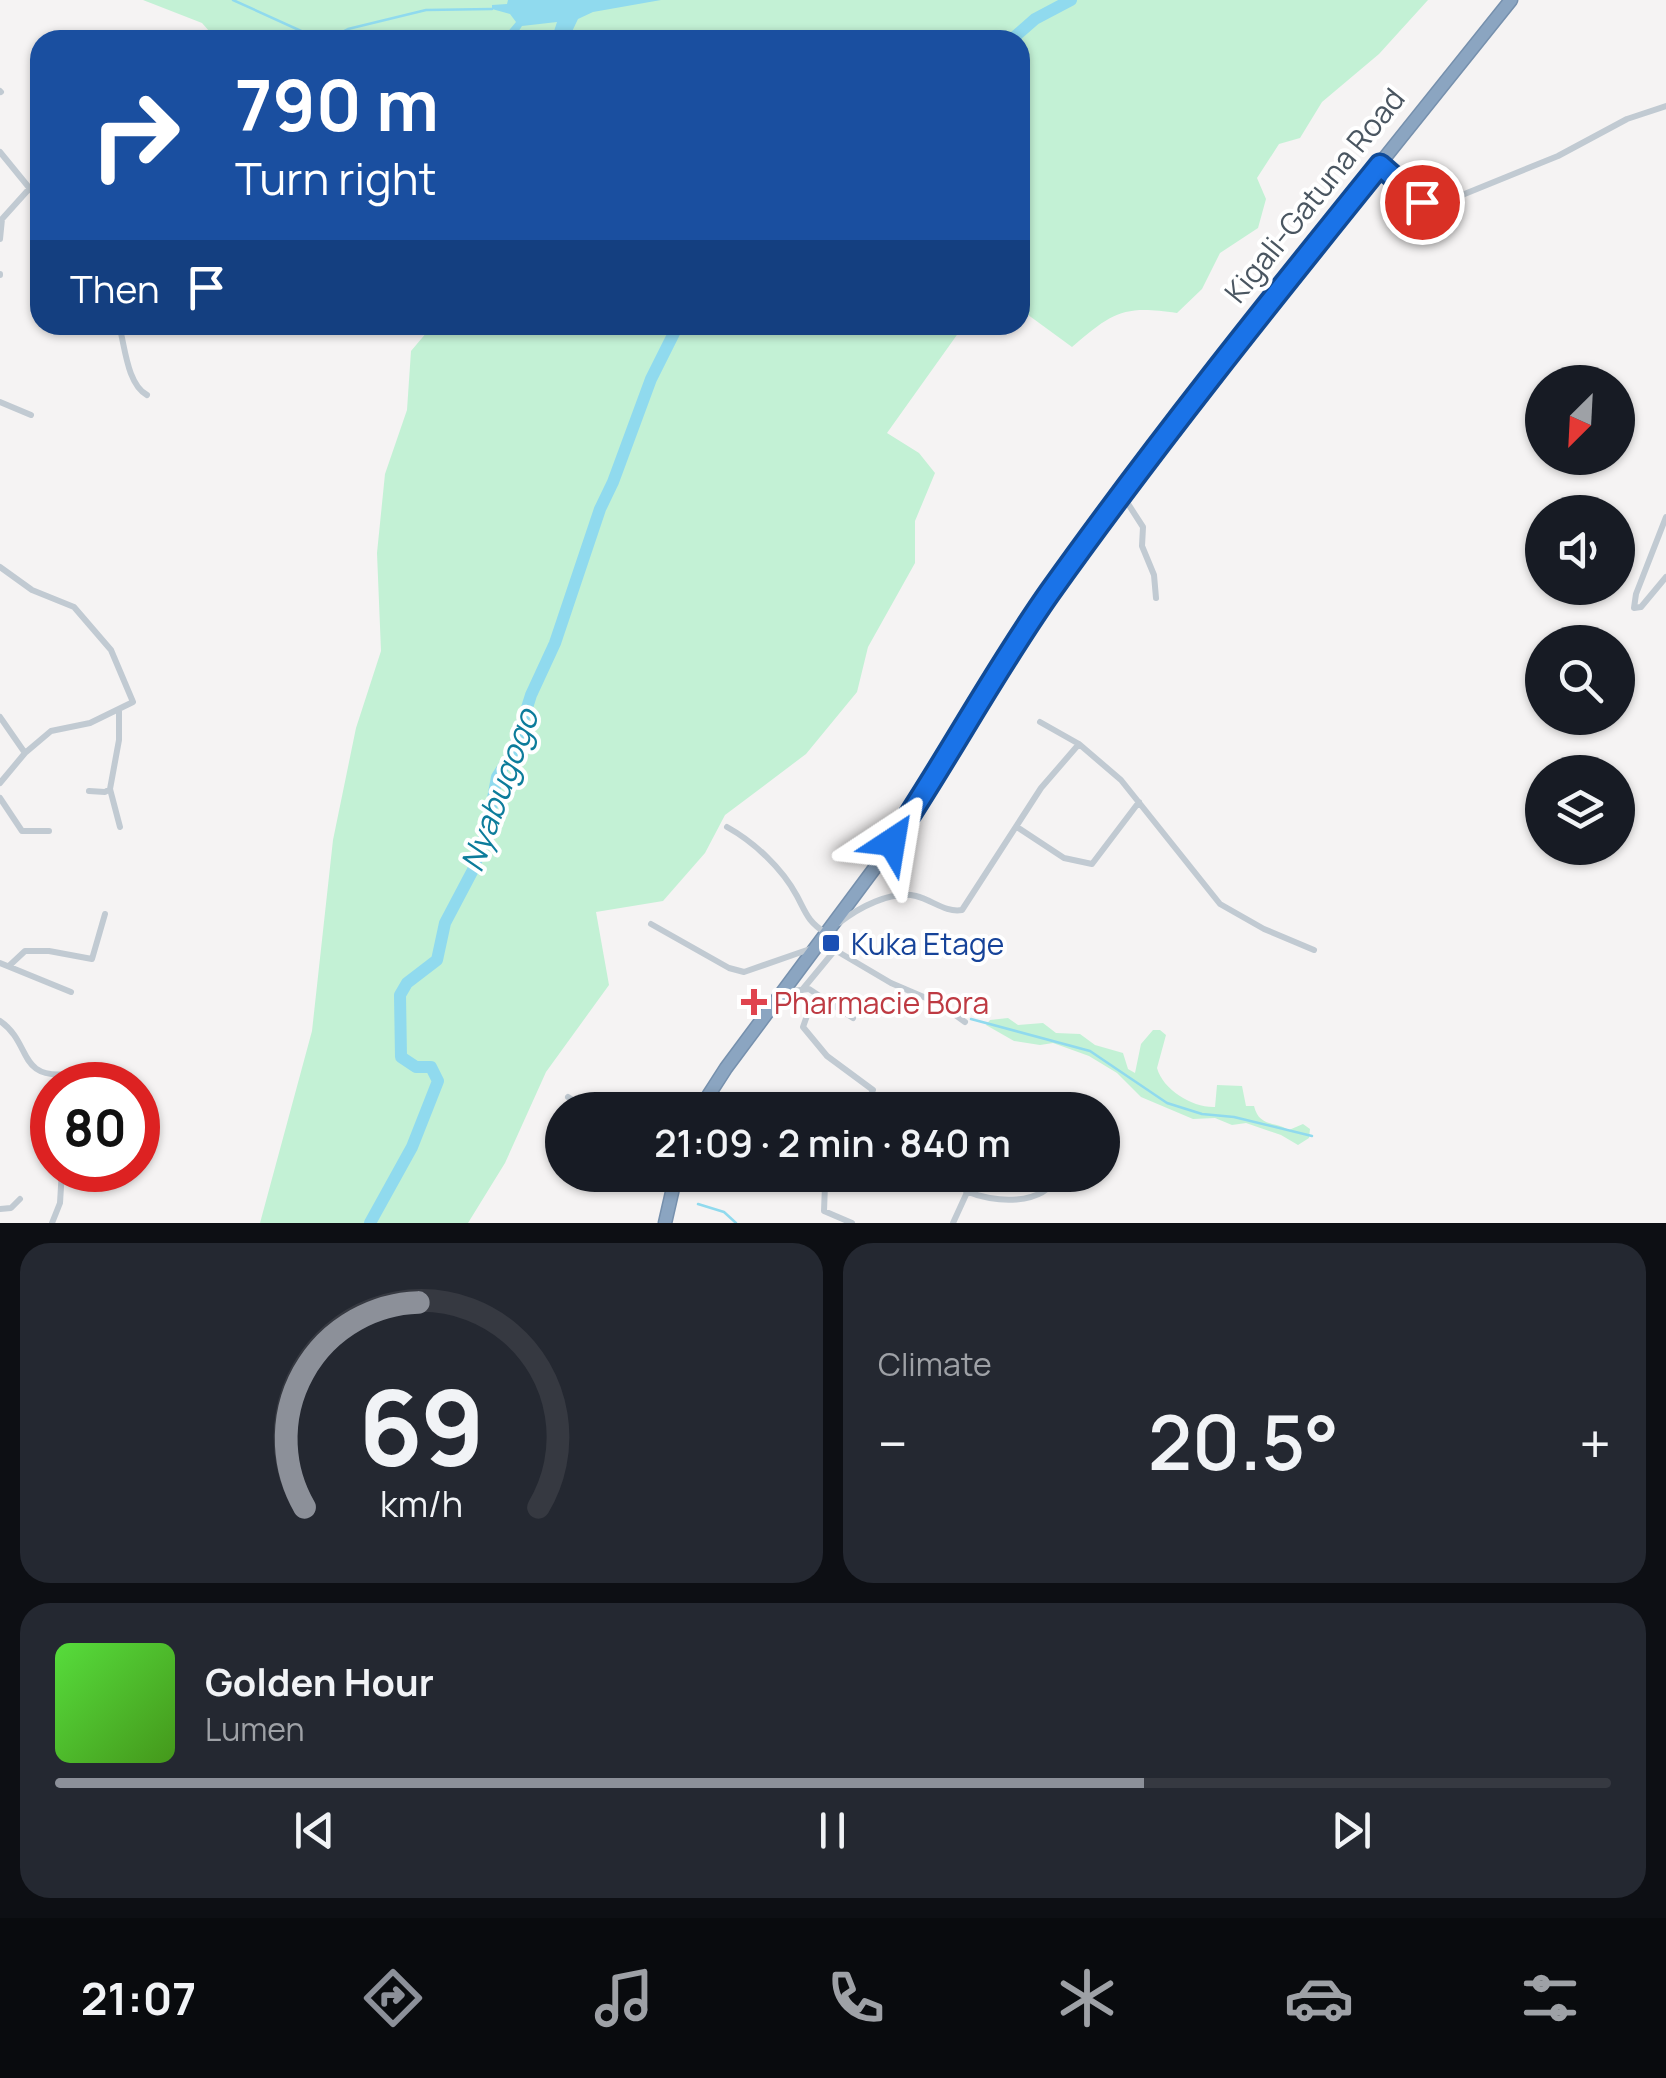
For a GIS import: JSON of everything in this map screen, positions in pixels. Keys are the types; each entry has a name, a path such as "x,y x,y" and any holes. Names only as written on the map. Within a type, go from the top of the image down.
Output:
{"highway":[{"name":"Kigali-Gatuna Road","path":"712,1092 910,816 1002,663 1135,466 1222,350 1502,0"},
{"name":"Kigali-Gatuna Road","path":"1065,572 1234,346 1511,0"},
{"path":"665,1223 672,1192"}],"street":[{"path":"1380,165 1422,202 1435,206 1552,158 1627,119 1666,106"},
{"path":"0,152 29,188 2,219 0,239"},
{"path":"122,335 133,378 139,390 147,394"},
{"path":"0,402 31,415"},
{"path":"1122,495 1142,527 1142,546 1154,574 1156,598"},
{"path":"1666,517 1634,608 1641,607 1666,577"},
{"path":"0,566 38,593 74,606 112,650 133,702 90,724 52,731 0,783"},
{"path":"119,710 120,740 110,789 120,826"},
{"path":"0,717 26,754"},
{"path":"1040,722 1079,744 1121,780 1220,904 1264,930 1314,950"},
{"path":"727,826 756,845 796,895 806,919 826,934 856,910 899,896 918,896 959,912 1042,788 1079,744"},
{"path":"89,791 110,789"},
{"path":"0,798 22,831 49,831"},
{"path":"1017,827 1064,858 1092,864 1138,802"},
{"path":"10,965 25,951 92,959 105,914"},
{"path":"651,924 729,968 744,972 816,947"},
{"path":"802,990 834,950 891,983 940,1004 964,1022"},
{"path":"0,963 71,992"},
{"path":"782,992 816,993 854,1018"},
{"path":"816,993 803,1026 827,1056 872,1092"},
{"path":"0,1021 8,1026 31,1062"},
{"path":"52,1223 61,1192"},
{"path":"825,1192 824,1211 852,1223"},
{"path":"953,1223 966,1192"},
{"path":"969,1192 996,1200 1020,1199 1038,1192"},
{"path":"0,1209 11,1208 20,1199"}],"green space":[{"path":"143,0 1428,0 1379,54 1322,102 1300,138 1279,144 1257,178 1266,199 1258,228 1220,253 1202,289 1177,313 1144,310 1120,314 1072,347 1030,316 1030,30 208,30 202,23"},
{"path":"425,335 957,335 887,433 919,453 935,473 915,521 915,563 868,647 857,692 806,754 725,815 705,853 663,901 596,912 609,985 546,1072 505,1163 468,1223 260,1223 312,1031 333,840 356,728 381,651 377,553 385,474 407,410 411,351"},
{"path":"1008,1018 1018,1025 1043,1023 1056,1033 1080,1034 1095,1045 1123,1053 1128,1069 1135,1073 1141,1044 1153,1030 1160,1030 1166,1035 1157,1068 1166,1084 1180,1096 1215,1107 1217,1085 1242,1086 1246,1106 1254,1106 1259,1117 1289,1130 1303,1124 1310,1129 1309,1138 1298,1145 1246,1123 1232,1125 1215,1118 1193,1119 1141,1097 1117,1073 1089,1056 1053,1043 1014,1041 986,1025 990,1020"}],"water":[{"path":"508,0 661,0 593,12 578,19 573,30 554,30 557,22 509,30 516,22 510,14 492,9 492,5 507,4"}],"waterway":[{"path":"233,0 299,30"},
{"name":"Nyabugogo","path":"1022,30 1071,0"},
{"path":"346,30 426,10 492,9"},
{"name":"Nyabugogo","path":"370,1223 412,1147 438,1081 431,1067 416,1067 401,1057 400,995 407,983 437,960 445,923 474,868 488,825 497,777 513,752 600,509 651,379 673,335"},
{"path":"971,1019 1090,1051 1167,1103 1312,1136"},
{"path":"698,1204 724,1212 736,1223"}],"place":[{"name":"Kuka Etage","path":"831,943"},
{"name":"Pharmacie Bora","path":"754,1002"}],"route":[{"path":"892,842 1002,663 1050,593 1234,346 1380,165 1422,202"}]}
